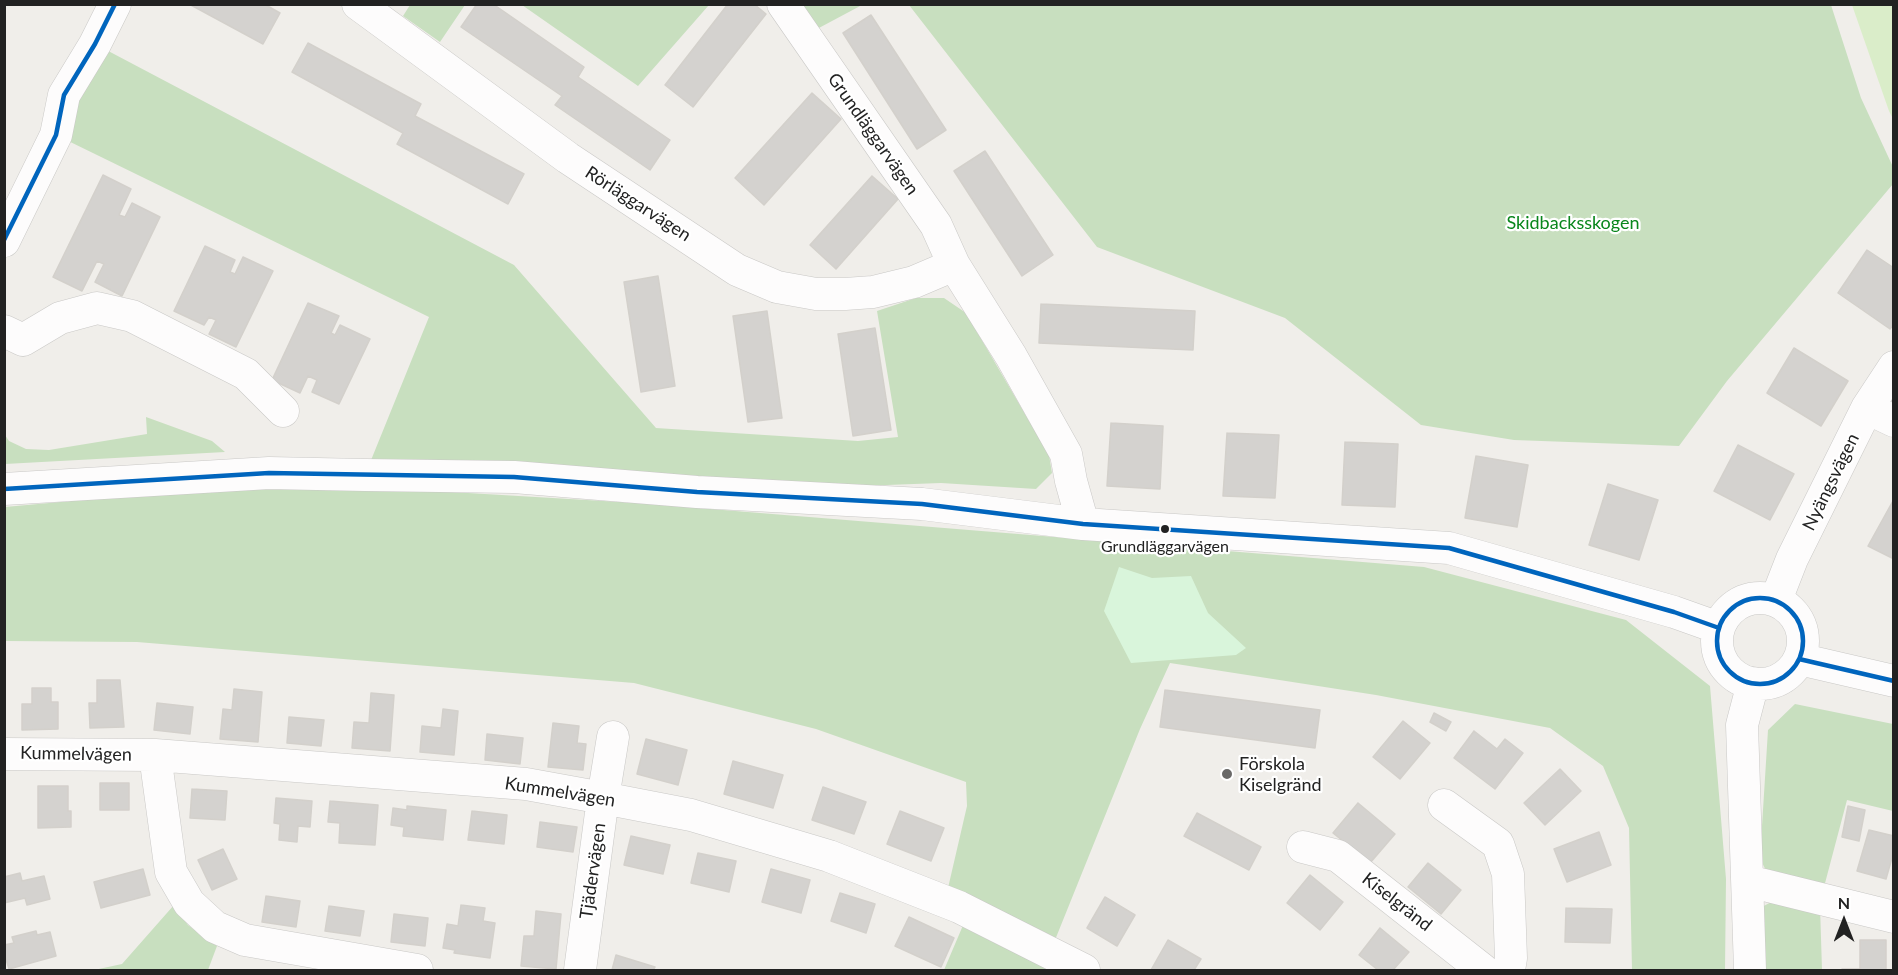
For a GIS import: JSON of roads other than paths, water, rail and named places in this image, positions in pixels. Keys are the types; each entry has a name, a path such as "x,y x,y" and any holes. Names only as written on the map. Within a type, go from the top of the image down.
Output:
{"street":[{"path":"4,241 56,135 64,95 95,44 115,4"},
{"name":"Rörläggarvägen","path":"358,4 568,158 737,270 777,287 816,294 845,294 873,292 914,282 954,265"},
{"name":"Grundläggarvägen","path":"783,4 936,225 954,265 1011,356 1066,454 1083,524"},
{"path":"4,331 23,340 60,318 97,308 132,316 246,374 283,411"},
{"name":"Nyängsvägen","path":"1776,600 1792,559 1880,415 1893,367"},
{"path":"4,489 269,473 514,477 697,492 922,504 1083,524 1449,548 1663,609 1719,628"},
{"path":"1755,598 1776,600 1788,608 1798,620 1803,635 1799,659 1792,669 1780,679 1768,683 1744,681 1731,673 1722,661 1717,643 1719,628 1725,615 1736,605 1755,598"},
{"path":"1799,659 1893,681"},
{"path":"1750,970 1742,725 1753,683"},
{"name":"Tjädervägen","path":"580,970 613,737"},
{"name":"Kummelvägen","path":"4,754 155,755 526,784 691,815 829,856 959,907 1084,970"},
{"path":"155,755 171,872 189,903 215,927 245,940 417,970"},
{"path":"1444,805 1498,844 1508,874 1511,958 1509,970"},
{"name":"Kiselgränd","path":"1303,847 1338,856 1483,970"},
{"path":"1748,881 1893,917"}],"place":[{"name":"Grundläggarvägen","path":"1165,529"},
{"name":"Förskola Kiselgränd","path":"1227,774"}],"park label":[{"name":"Skidbacksskogen","path":"1573,223"}]}
